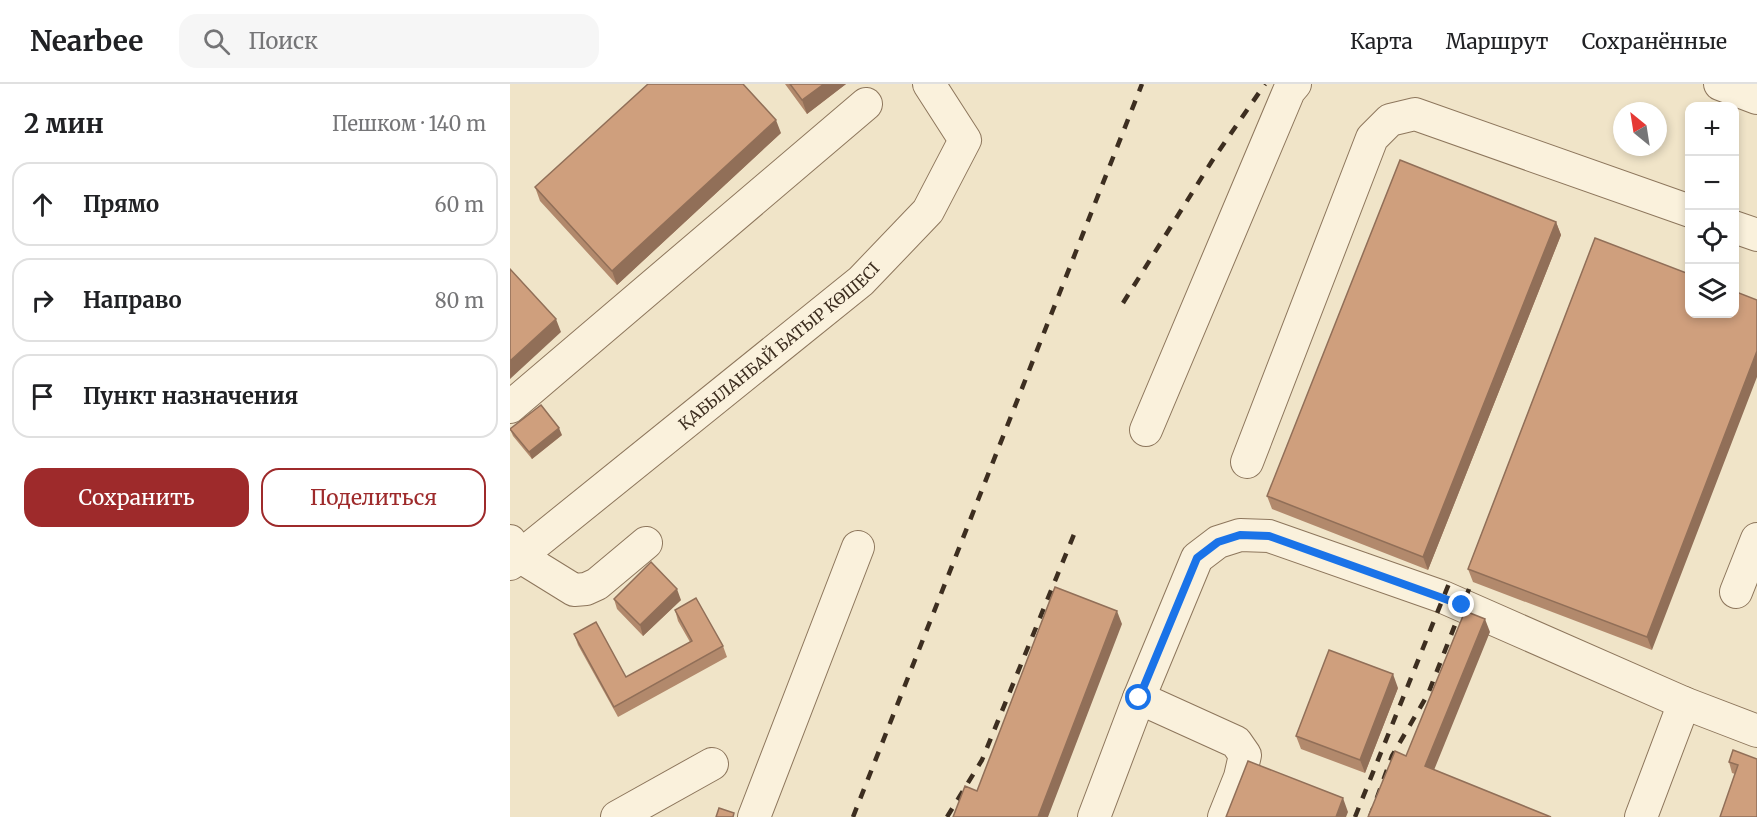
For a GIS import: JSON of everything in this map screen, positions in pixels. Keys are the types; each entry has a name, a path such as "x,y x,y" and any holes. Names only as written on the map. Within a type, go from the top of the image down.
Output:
{"street":[{"name":"ҚАБЫЛАНБАЙ БАТЫР КӨШЕСІ","path":"513,553 861,281 928,211 965,140 929,84"},
{"path":"1146,430 1289,91 1296,84"},
{"path":"1720,84 1757,98"},
{"path":"510,407 866,104"},
{"path":"1247,462 1372,138 1390,120 1415,114 1686,210"},
{"path":"1739,229 1757,235"},
{"path":"1094,817 1139,698 1197,558 1218,542 1240,535 1269,536 1443,597 1684,703 1757,730"},
{"path":"1736,592 1757,539"},
{"path":"513,553 574,590 586,589 597,584 646,543"},
{"path":"754,817 858,547"},
{"path":"1139,698 1236,742 1245,755 1240,777 1224,817"},
{"path":"1641,817 1684,703"},
{"path":"616,817 712,764"}],"building":[{"path":"648,84 743,84 776,120 612,271 535,187"},
{"path":"790,84 824,84 802,100"},
{"path":"1400,160 1556,222 1423,557 1267,496"},
{"path":"1595,238 1685,272 1685,318 1739,318 1739,293 1757,300 1757,351 1647,637 1468,569"},
{"path":"510,269 556,319 510,361"},
{"path":"541,405 559,428 529,452 510,429"},
{"path":"651,562 677,589 640,625 614,599"},
{"path":"1055,587 1117,611 1038,817 953,817 965,786 977,791"},
{"path":"696,598 723,646 614,707 574,634 596,622 626,677 692,641 675,610"},
{"path":"1465,611 1485,619 1425,766 1551,817 1368,817 1395,751 1406,756"},
{"path":"1329,650 1393,674 1360,760 1296,736"},
{"path":"1733,750 1757,759 1757,817 1720,817 1738,765 1729,762"},
{"path":"1248,761 1343,798 1336,817 1226,817"},
{"path":"719,808 734,813 733,817 716,817"}],"railway":[{"path":"853,817 1142,84"},
{"path":"1123,303 1212,161 1265,84"},
{"path":"947,817 982,760 1077,527"},
{"path":"1355,817 1450,581"},
{"path":"1370,817 1392,756 1428,694 1469,589"}],"route":[{"path":"1139,698 1197,558 1218,542 1240,535 1269,536 1462,605"}]}
